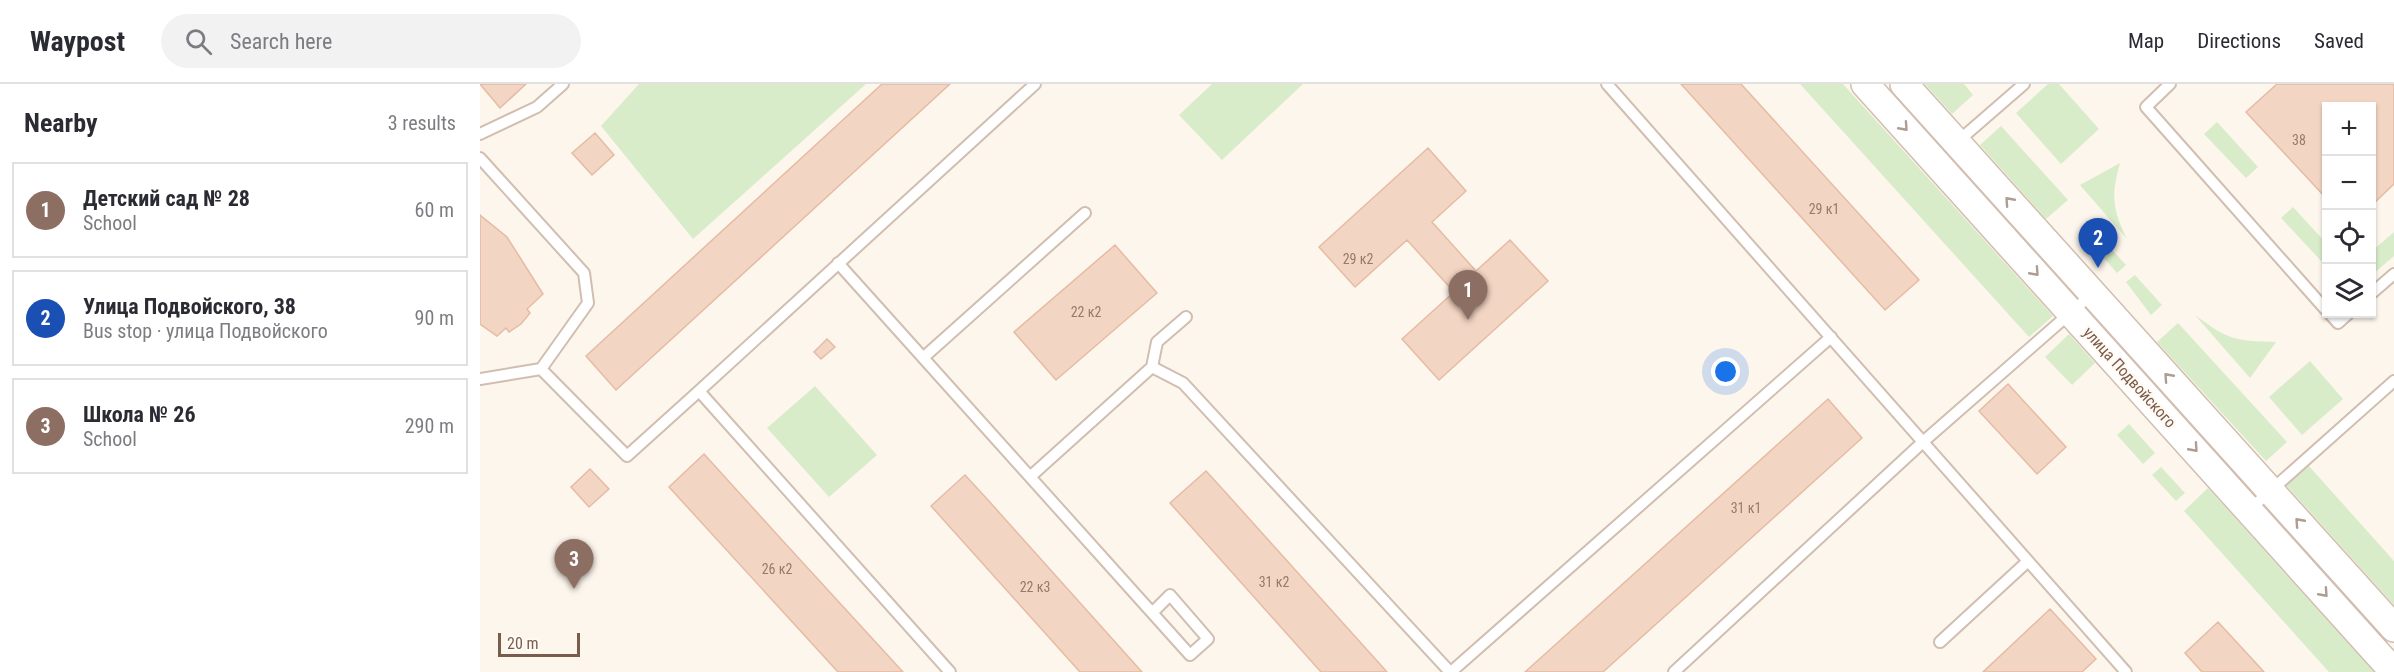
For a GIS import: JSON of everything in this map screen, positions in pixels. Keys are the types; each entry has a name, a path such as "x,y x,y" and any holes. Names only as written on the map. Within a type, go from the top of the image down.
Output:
{"street":[{"name":"улица Подвойского","path":"1865,84 2394,672"},
{"name":"улица Подвойского","path":"1904,84 2394,628"}],"lane":[{"path":"480,134 537,107 563,84"},
{"path":"541,369 627,456 1035,84"},
{"path":"1607,84 2126,672"},
{"path":"1956,143 2024,84"},
{"path":"2170,84 2146,107 2322,305"},
{"path":"480,158 584,273 588,303 541,369 480,379"},
{"path":"924,357 1085,213"},
{"path":"838,263 1190,655 1208,639 1170,595 1153,612"},
{"path":"2376,290 2394,274"},
{"path":"1674,672 1924,441 2093,294"},
{"path":"1030,476 1152,367 1158,342 1186,317"},
{"path":"1152,367 1183,382 1450,672 1831,337"},
{"path":"2249,510 2394,381"},
{"path":"699,391 950,672"},
{"path":"1940,642 2027,562"}],"green space":[{"path":"639,84 866,84 693,239 601,126"},
{"path":"1212,84 1303,84 1222,160 1179,115"},
{"path":"1800,84 1843,84 2053,316 2029,337"},
{"path":"1925,84 1964,84 1973,95 1952,114"},
{"path":"2048,84 2059,84 2099,129 2061,164 2016,113"},
{"path":"2217,122 2258,167 2246,178 2204,134"},
{"path":"2001,126 2068,200 2046,219 1980,145"},
{"path":"2120,163 2114,202 2118,219 2127,239 2080,185"},
{"path":"2293,207 2322,239 2322,262 2281,218"},
{"path":"2394,232 2394,256 2376,271 2376,264 2376,248"},
{"path":"2104,241 2126,265 2117,273 2096,249"},
{"path":"2135,275 2162,305 2151,315 2126,282"},
{"path":"2195,315 2232,338 2276,342 2250,378"},
{"path":"2178,323 2287,442 2266,461 2157,342"},
{"path":"2069,334 2095,363 2072,385 2045,357"},
{"path":"2310,361 2343,399 2302,435 2269,397"},
{"path":"815,386 877,455 829,497 767,428"},
{"path":"2129,424 2155,453 2143,464 2117,435"},
{"path":"2308,465 2394,561 2394,605 2286,485"},
{"path":"2161,467 2185,493 2176,501 2152,475"},
{"path":"2208,488 2374,672 2329,672 2184,511"}],"building":[{"path":"480,84 526,84 500,108"},
{"path":"882,84 950,84 616,390 586,356"},
{"path":"1681,84 1741,84 1919,280 1885,310"},
{"path":"2277,84 2394,84 2394,184 2376,201 2376,102 2322,102 2322,194 2246,112"},
{"path":"595,133 614,155 592,175 572,153"},
{"path":"1428,148 1466,191 1432,222 1476,271 1510,240 1548,281 1439,380 1402,339 1454,292 1407,240 1355,287 1319,247"},
{"path":"480,215 507,237 543,294 527,309 530,313 521,324 509,332 506,328 497,336 480,324"},
{"path":"1115,245 1157,293 1056,380 1014,332"},
{"path":"827,339 835,347 821,359 814,352"},
{"path":"2008,384 2066,447 2037,474 1979,411"},
{"path":"1828,399 1862,438 1603,672 1525,672"},
{"path":"704,454 903,672 838,672 669,487"},
{"path":"590,469 609,489 589,507 571,487"},
{"path":"1206,471 1387,672 1321,672 1170,503"},
{"path":"965,475 1142,672 1080,672 931,506"},
{"path":"2050,609 2096,659 2082,672 1983,672"},
{"path":"2218,622 2264,672 2202,672 2185,653"}],"place":[{"name":"Улица Подвойского, 38","path":"2098,268"},
{"name":"Детский сад № 28","path":"1468,320"},
{"name":"Школа № 26","path":"574,589"}]}
